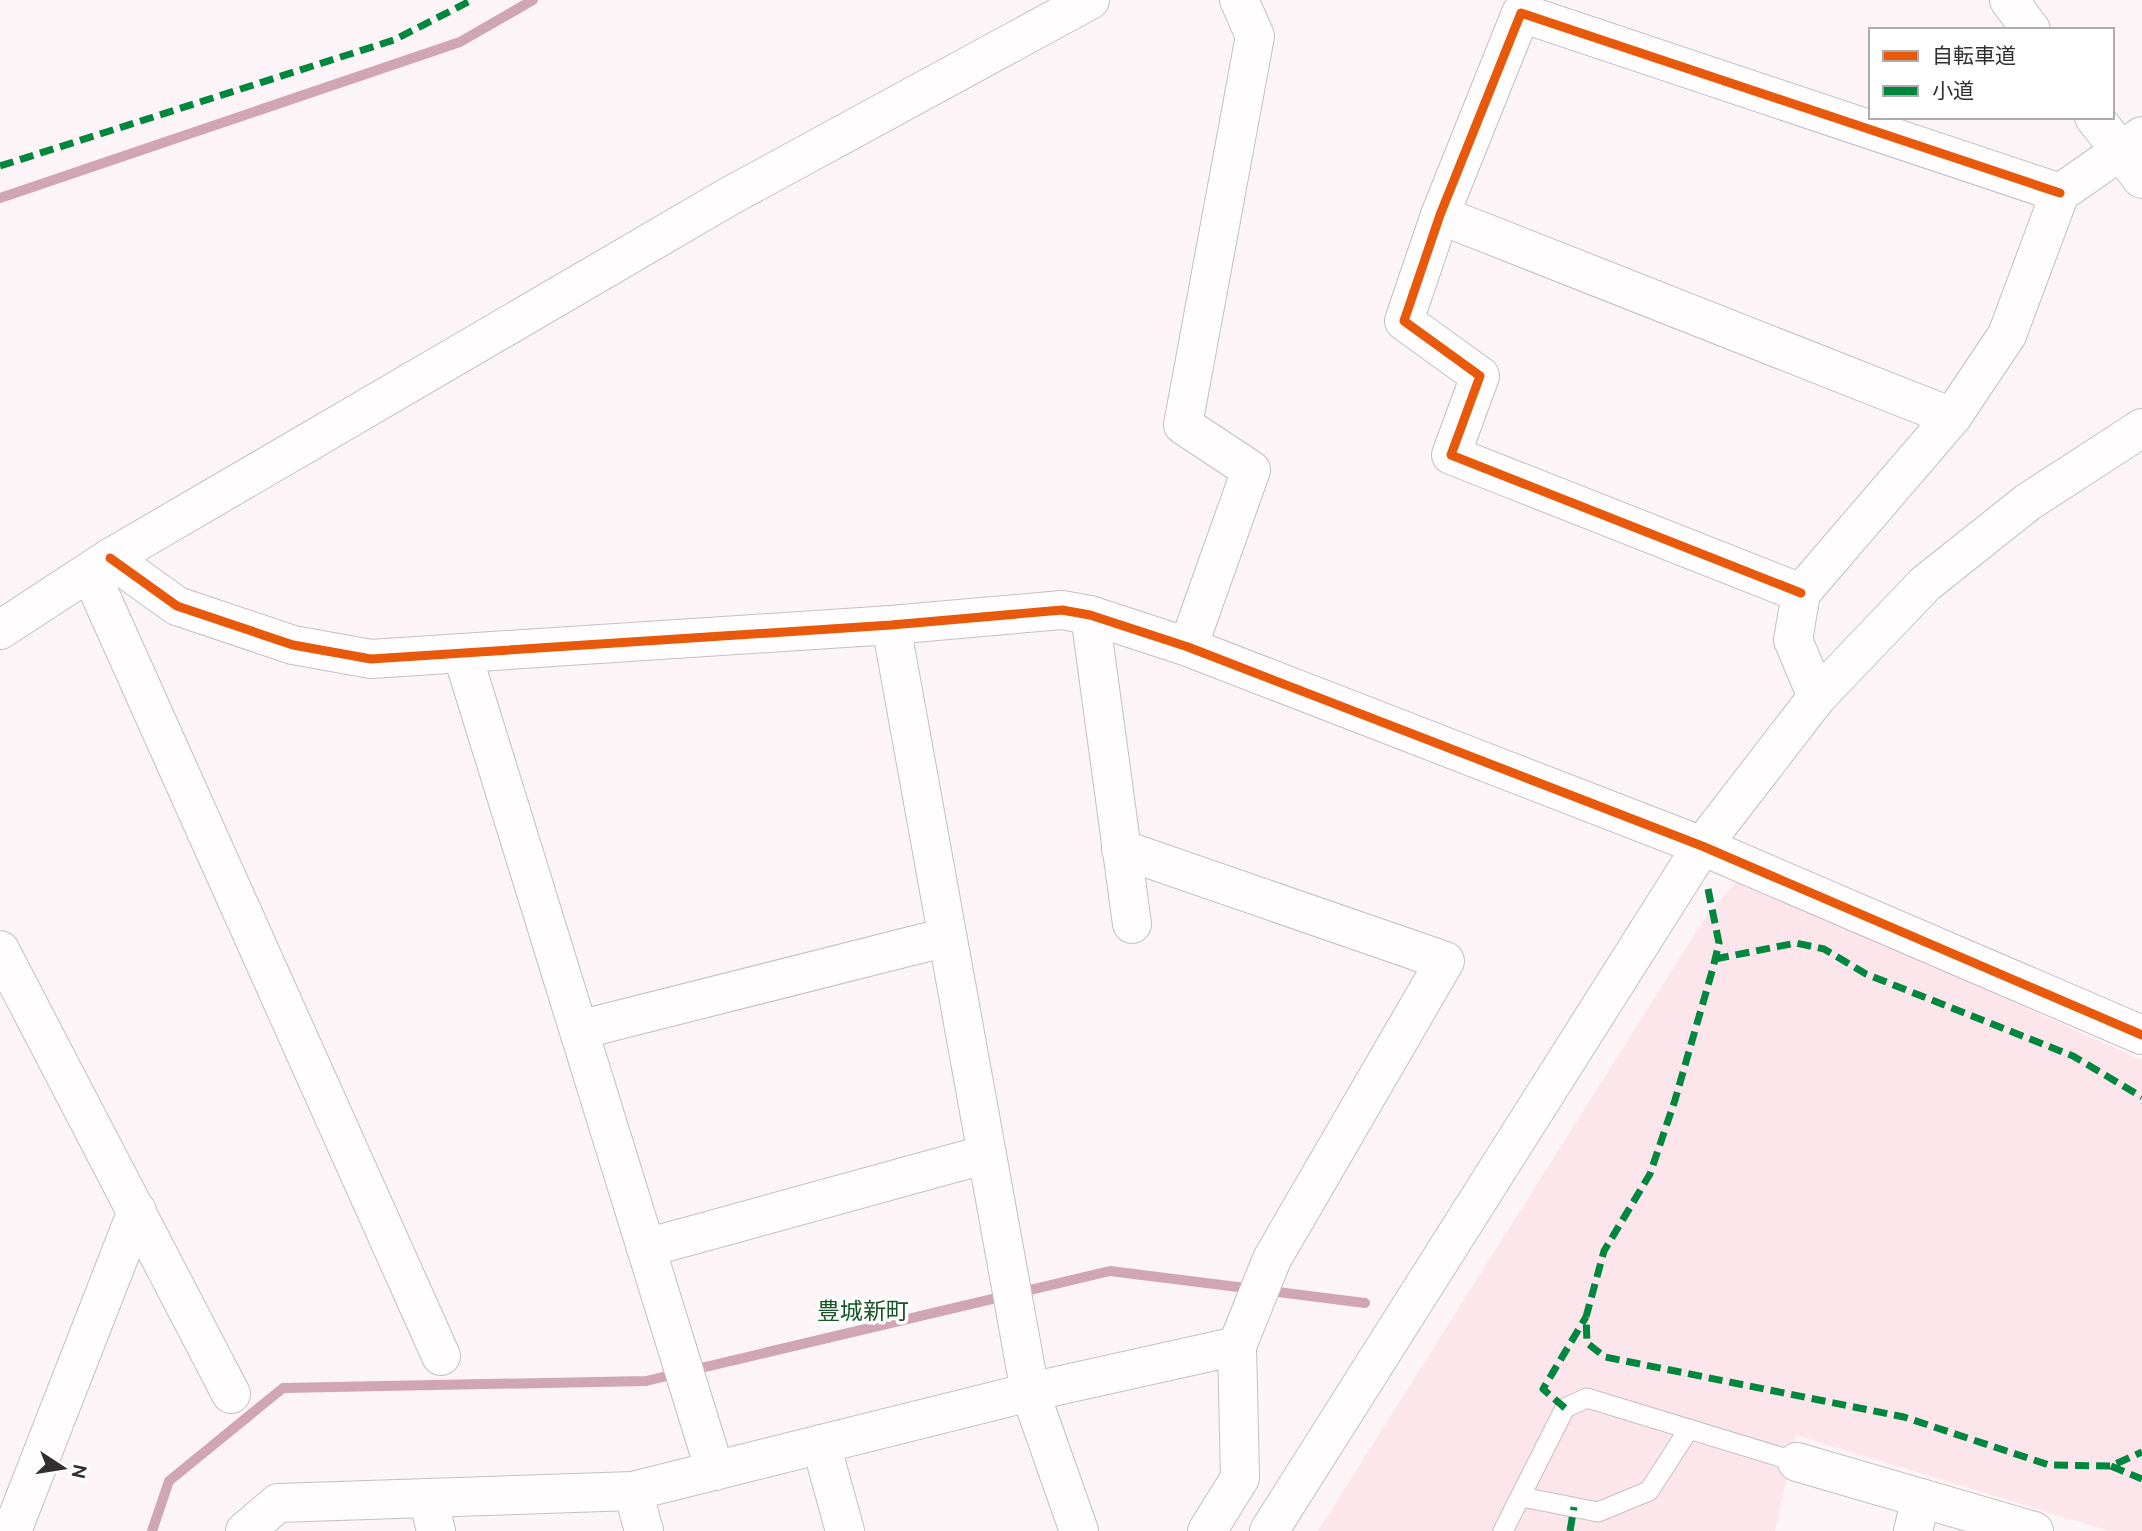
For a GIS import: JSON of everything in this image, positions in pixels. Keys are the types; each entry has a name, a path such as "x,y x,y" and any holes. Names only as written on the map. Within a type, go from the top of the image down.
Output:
{"street":[{"path":"2,625 728,197 1090,0"},
{"path":"1188,647 1251,470 1183,425 1255,36 1239,0"},
{"path":"2009,0 2030,28"},
{"path":"1801,593 1451,455 1480,376 1404,321 1440,215 1521,13 2060,193"},
{"path":"1817,697 1793,640 1801,593 1952,417 2007,335 2060,193 2134,155 2096,119"},
{"path":"1440,215 1952,417"},
{"path":"1269,1531 1702,846 1817,697 1926,584 2028,502 2142,428"},
{"path":"100,565 177,606 293,645 371,659 891,625 1062,610 1090,615 1188,647 1702,846 2142,1035"},
{"path":"100,565 441,1356"},
{"path":"1090,615 1132,924"},
{"path":"891,625 1030,1392 1079,1531"},
{"path":"462,653 715,1471"},
{"path":"1121,849 1445,961 1272,1259 1237,1346 1240,1478 1207,1531"},
{"path":"579,1030 947,937"},
{"path":"5,973 137,1211 231,1394"},
{"path":"646,1248 987,1154"},
{"path":"12,1531 137,1211"},
{"path":"245,1531 278,1503 432,1515 633,1491 1030,1392 1237,1346"},
{"path":"821,1444 845,1531"},
{"path":"1797,1462 1917,1515 2034,1531"},
{"path":"633,1491 643,1531"}],"lane":[{"path":"1503,1531 1565,1408 1587,1398 1797,1462"},
{"path":"1522,1497 1598,1512 1649,1491 1689,1429"}],"shaded area":[{"path":"1739,879 2142,1060 2142,1531 2109,1531 1796,1435 1775,1531 1318,1531 1705,918"}],"waterway":[{"path":"0,198 460,42 533,0"},
{"path":"152,1531 169,1481 283,1388 646,1381 1110,1271 1365,1303"}],"marked path":[{"path":"0,166 394,40 472,0"},
{"path":"1708,889 1719,943 1713,968 1675,1100 1650,1174 1604,1251 1586,1317 1587,1343 1605,1357 1904,1417 2049,1465 2111,1466 2142,1452"},
{"path":"1715,959 1796,943 1824,949 1866,974 2073,1056 2142,1097"},
{"path":"1565,1408 1543,1389 1586,1317"},
{"path":"2111,1466 2142,1479"},
{"path":"1570,1531 1574,1507"}],"cycle path":[{"path":"1801,593 1451,455 1480,376 1404,321 1440,215 1521,13 2060,193"},
{"path":"110,558 177,606 293,645 371,659 891,625 1062,610 1090,615 1188,647 1702,846 2142,1035"}],"district":[{"name":"豊城新町","path":"863,1310"}]}
